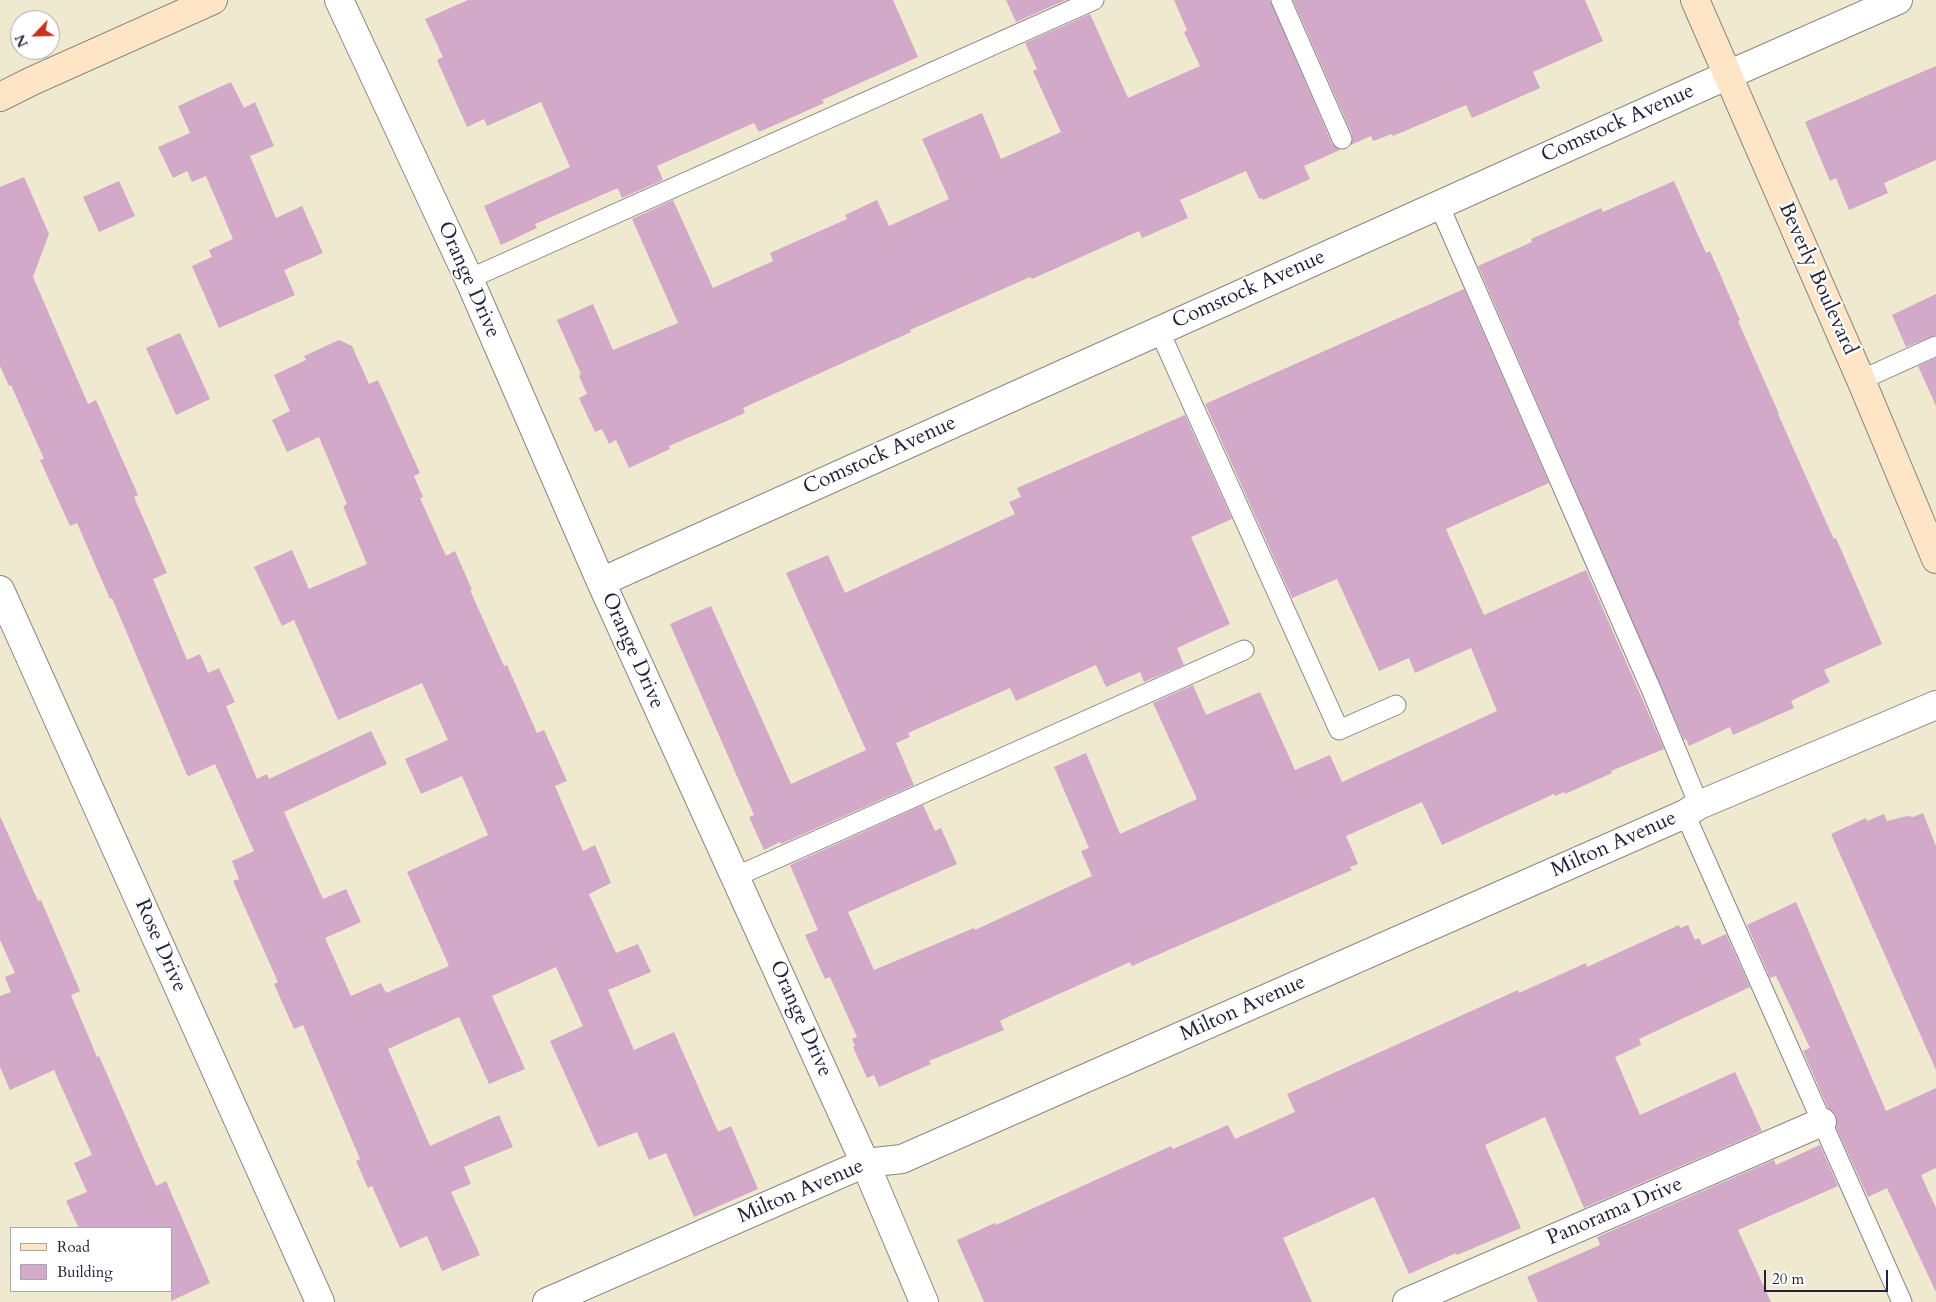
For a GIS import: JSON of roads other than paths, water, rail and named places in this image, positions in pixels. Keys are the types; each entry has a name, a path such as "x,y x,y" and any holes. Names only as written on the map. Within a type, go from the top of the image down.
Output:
{"street":[{"path":"0,98 41,77 213,0"},
{"name":"Orange Drive","path":"339,0 469,279 601,582 865,1163 924,1302"},
{"name":"Beverly Boulevard","path":"1695,0 1862,380 1936,559"},
{"name":"Comstock Avenue","path":"601,582 1898,0"},
{"name":"Rose Drive","path":"0,590 320,1302"},
{"name":"Milton Avenue","path":"547,1302 865,1163 902,1159 1692,810 1936,705"},
{"name":"Panorama Drive","path":"1407,1302 1822,1122"}],"lane":[{"path":"469,279 1094,0"},
{"path":"1281,0 1342,139"},
{"path":"1439,205 1647,680 1692,810 1822,1122 1902,1302"},
{"path":"1159,330 1339,730 1396,705"},
{"path":"1862,380 1936,346"},
{"path":"735,877 1244,650"}]}
